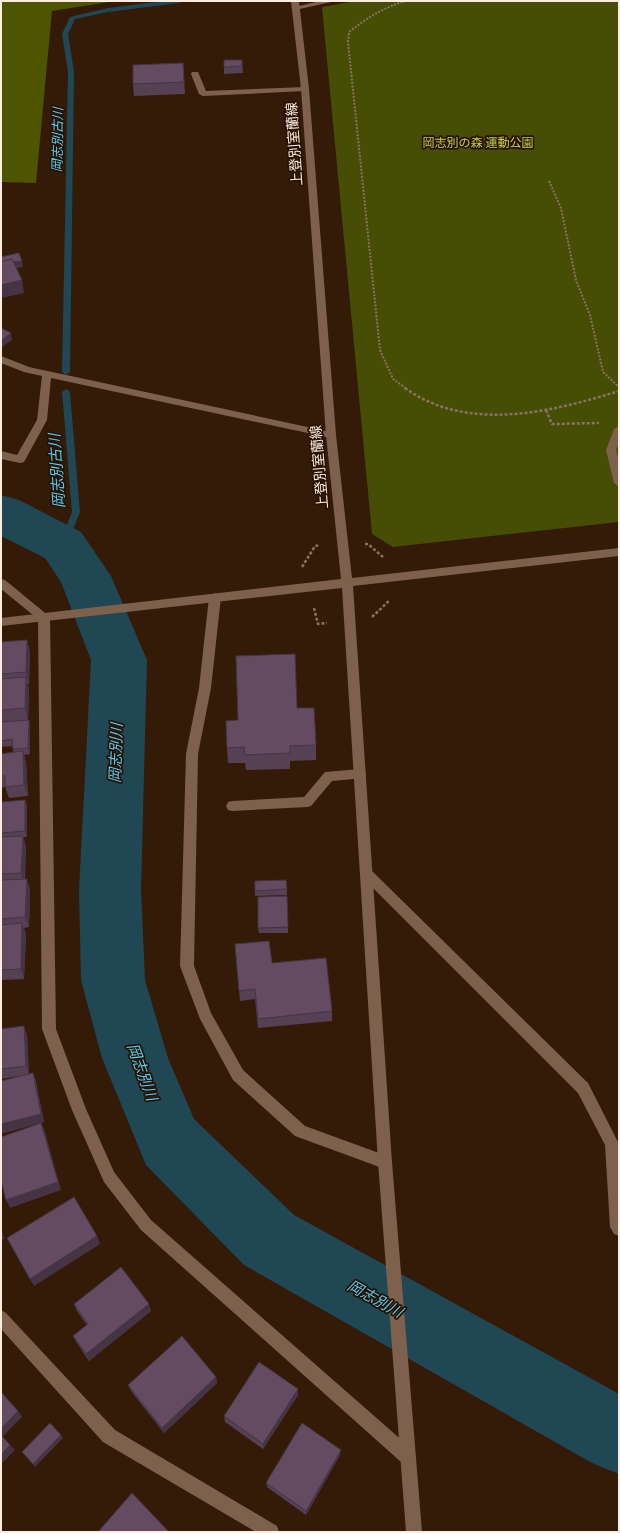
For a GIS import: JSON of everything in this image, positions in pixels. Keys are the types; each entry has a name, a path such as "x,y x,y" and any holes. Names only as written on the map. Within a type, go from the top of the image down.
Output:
{"street":[{"path":"295,4 332,1"},
{"name":"上登別室蘭線","path":"295,4 305,89 331,435 347,584 387,1196 414,1532"},
{"path":"195,74 203,94 305,89"},
{"path":"1,359 27,370 331,435"},
{"path":"1,455 20,459 42,420 47,374"},
{"path":"619,429 611,450 619,482"},
{"path":"1,622 184,600 347,584 619,552"},
{"path":"1,583 44,617"},
{"path":"214,597 205,688 192,754 187,966 205,1015 238,1075 300,1131 385,1162"},
{"path":"44,617 47,965 49,1029 79,1110 109,1177 146,1225 407,1456"},
{"path":"232,806 307,802 329,776 360,774"},
{"path":"367,874 583,1088 612,1144 617,1227 619,1229"},
{"path":"1,1318 109,1436 271,1532"}],"path":[{"path":"406,1 397,3 371,15 349,32 348,42 380,350 393,378 419,398 452,411 498,415 546,410 597,398 619,390"},
{"path":"549,181 561,208 576,280 590,315 603,372 619,387"},
{"path":"546,410 552,424 604,422"}],"green space":[{"path":"1,1 116,1 52,11 36,183 1,182"},
{"name":"岡志別の森 運動公園","path":"355,1 619,1 619,522 393,547 372,534 322,7"}],"water":[{"path":"411,1280 445,1320 475,1333 594,1415 619,1422 619,1467 502,1394 416,1349"}],"pier":[{"path":"409,1279 412,1279 432,1302 439,1363 414,1350"}],"building":[{"path":"224,60 242,60 242,66 224,67"},
{"path":"183,63 184,82 133,84 133,65"},
{"path":"19,253 22,261 14,262 12,259 1,262 1,257"},
{"path":"12,259 22,280 1,285 1,262"},
{"path":"1,328 11,333 1,341"},
{"path":"27,640 26,672 1,674 1,642"},
{"path":"295,654 297,708 314,708 316,745 290,746 290,753 245,755 244,747 227,748 226,721 238,720 236,656"},
{"path":"26,677 25,708 1,710 1,679"},
{"path":"29,720 28,748 13,749 12,739 1,741 1,722"},
{"path":"23,751 24,785 5,787 5,776 1,776 1,754"},
{"path":"25,800 25,831 1,833 1,802"},
{"path":"23,836 21,873 1,874 1,837"},
{"path":"27,879 25,917 1,919 1,880"},
{"path":"286,880 287,889 255,891 255,881"},
{"path":"287,896 288,927 258,928 258,897"},
{"path":"22,923 21,969 1,970 1,925"},
{"path":"269,941 272,963 326,958 332,1011 258,1019 255,989 239,991 235,944"},
{"path":"24,1026 26,1066 1,1069 1,1029"},
{"path":"33,1073 41,1114 1,1124 1,1081"},
{"path":"41,1123 58,1182 6,1200 1,1180 1,1137"},
{"path":"74,1197 97,1236 30,1279 7,1238"},
{"path":"121,1267 149,1304 86,1354 73,1336 88,1324 74,1304"},
{"path":"182,1336 216,1377 162,1428 128,1385"},
{"path":"259,1362 298,1389 263,1444 224,1416"},
{"path":"1,1392 18,1411 1,1429"},
{"path":"50,1423 61,1435 33,1464 22,1452"},
{"path":"302,1423 341,1450 306,1511 266,1483"},
{"path":"1,1435 10,1445 1,1455"},
{"path":"132,1493 169,1532 98,1532"}],"waterway":[{"name":"岡志別古川","path":"66,372 71,72 65,34 72,18 108,10 179,1"},
{"name":"岡志別古川","path":"63,545 76,512 66,392"},
{"name":"岡志別川","path":"1,513 63,545 85,576 119,660 110,890 113,980 135,1058 170,1142 269,1240 619,1436"}]}
